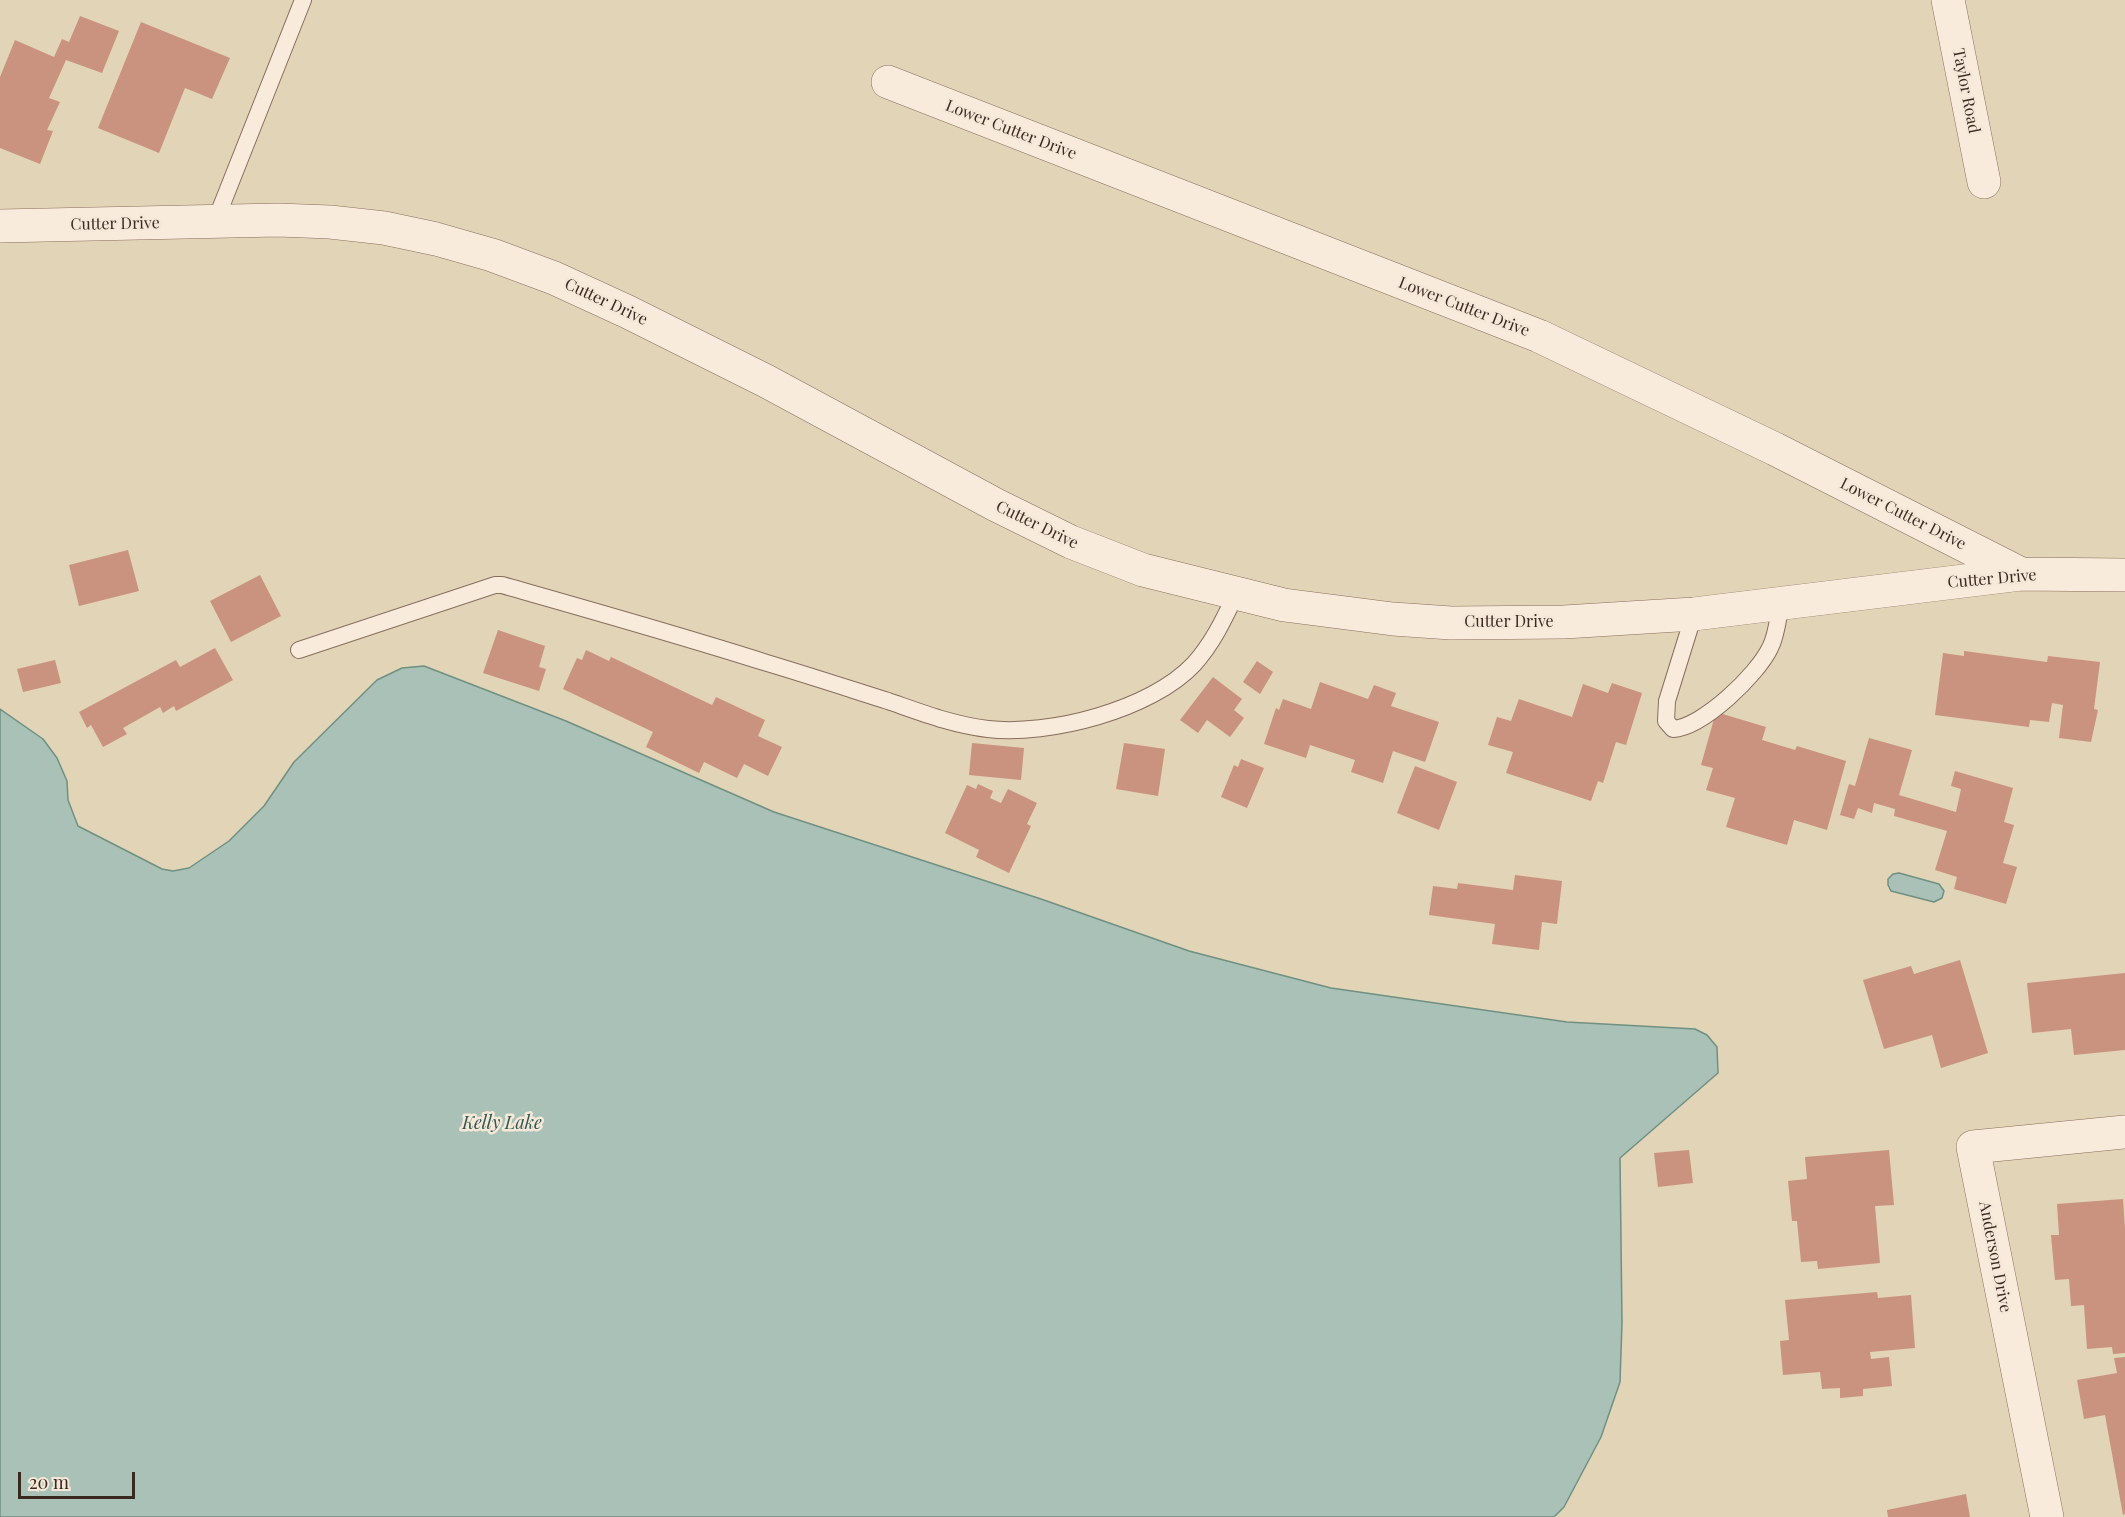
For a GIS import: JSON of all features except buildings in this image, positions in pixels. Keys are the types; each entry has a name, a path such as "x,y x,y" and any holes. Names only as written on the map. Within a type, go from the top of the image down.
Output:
{"street":[{"name":"Taylor Road","path":"1948,0 1984,182"},
{"name":"Lower Cutter Drive","path":"888,82 1539,336 1775,449 2021,574"},
{"name":"Cutter Drive","path":"0,225 319,221 384,228 436,239 492,255 554,278 639,317 775,386 996,505 1071,542 1143,570 1284,605 1393,619 1451,623 1564,622 1694,614 2021,574 2125,575"},
{"name":"Anderson Drive","path":"2047,1517 1973,1147 2125,1132"}],"lane":[{"path":"215,222 303,0"},
{"path":"299,650 495,585 502,585 718,647 941,719 988,729 1031,730 1048,728 1110,712 1161,689 1193,665 1208,647 1236,594"},
{"path":"1694,614 1667,701 1666,721 1673,729 1684,728 1703,717 1751,677 1771,647 1781,603"}],"shaded area":[{"path":"0,0 2125,0 2125,1517 0,1517"}],"water":[{"name":"Kelly Lake","path":"424,666 566,721 774,812 1041,899 1189,951 1331,988 1567,1022 1695,1029 1707,1035 1717,1047 1718,1073 1620,1158 1622,1323 1620,1382 1601,1437 1564,1507 1554,1517 0,1517 0,709 43,739 57,758 67,781 68,800 78,826 162,869 173,871 189,868 229,841 264,806 294,762 377,680 402,668"},
{"path":"1899,873 1939,884 1944,891 1942,898 1934,902 1891,891 1888,879 1893,874"}]}
